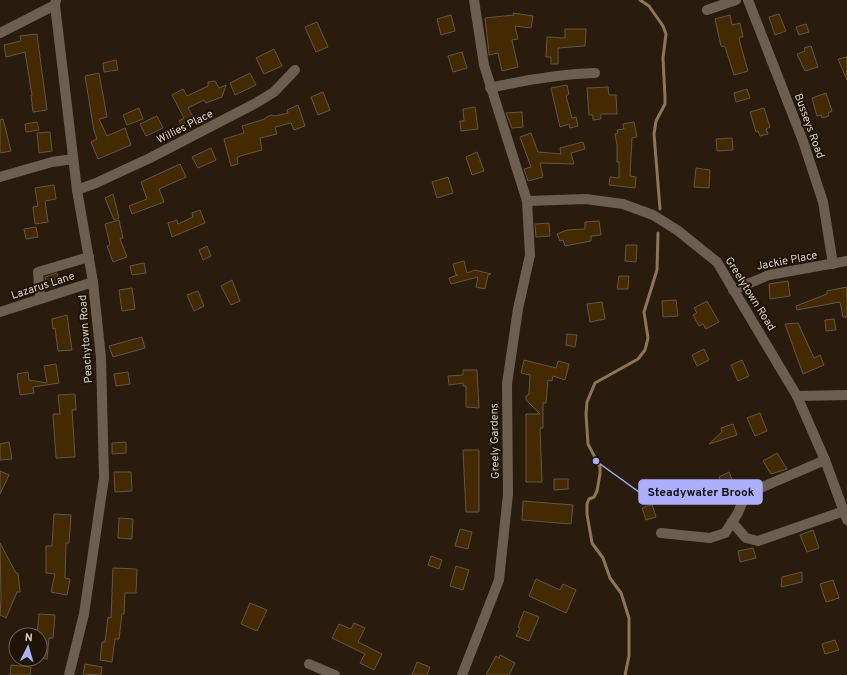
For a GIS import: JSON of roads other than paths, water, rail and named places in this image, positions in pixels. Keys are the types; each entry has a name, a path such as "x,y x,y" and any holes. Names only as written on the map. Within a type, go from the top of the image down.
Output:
{"street":[{"path":"474,0 484,65 490,88 527,201"},
{"path":"707,10 736,0"},
{"name":"Busseys Road","path":"748,0 808,154 823,202 833,264"},
{"path":"0,33 55,3"},
{"name":"Peachytown Road","path":"55,3 77,190 93,282 101,358 104,478 84,614 69,675"},
{"name":"Willies Place","path":"77,190 96,183 150,158 256,103 274,92 295,70"},
{"path":"490,88 522,81 572,74 595,73"},
{"path":"0,177 48,163 73,158"},
{"name":"Greelytown Road","path":"527,201 586,200 623,204 653,216 689,239 717,262 797,396 825,460 845,515"},
{"name":"Greely Gardens","path":"462,675 499,580 508,494 507,384 518,309 530,255 527,201"},
{"path":"40,299 38,272 89,257"},
{"name":"Jackie Place","path":"733,290 769,275 847,261"},
{"name":"Lazarus Lane","path":"0,312 93,282"},
{"path":"797,396 847,396"},
{"path":"661,533 710,538 725,533 738,513 744,498 751,492 825,460"},
{"path":"732,522 746,538 758,541 845,515"},
{"path":"309,664 335,675"}],"waterway":[{"path":"640,0 649,6 663,26 666,34 663,58 665,104 656,121 654,134 660,209"},
{"path":"625,675 629,656 629,618 621,593 610,578 603,558 592,543 587,514 587,504 589,499 594,497 597,491 600,467 588,444 586,414 587,402 595,383 638,359 645,350 648,338 644,312 657,270 658,233"}],"place":[{"name":"Steadywater Brook","path":"596,461"}]}
